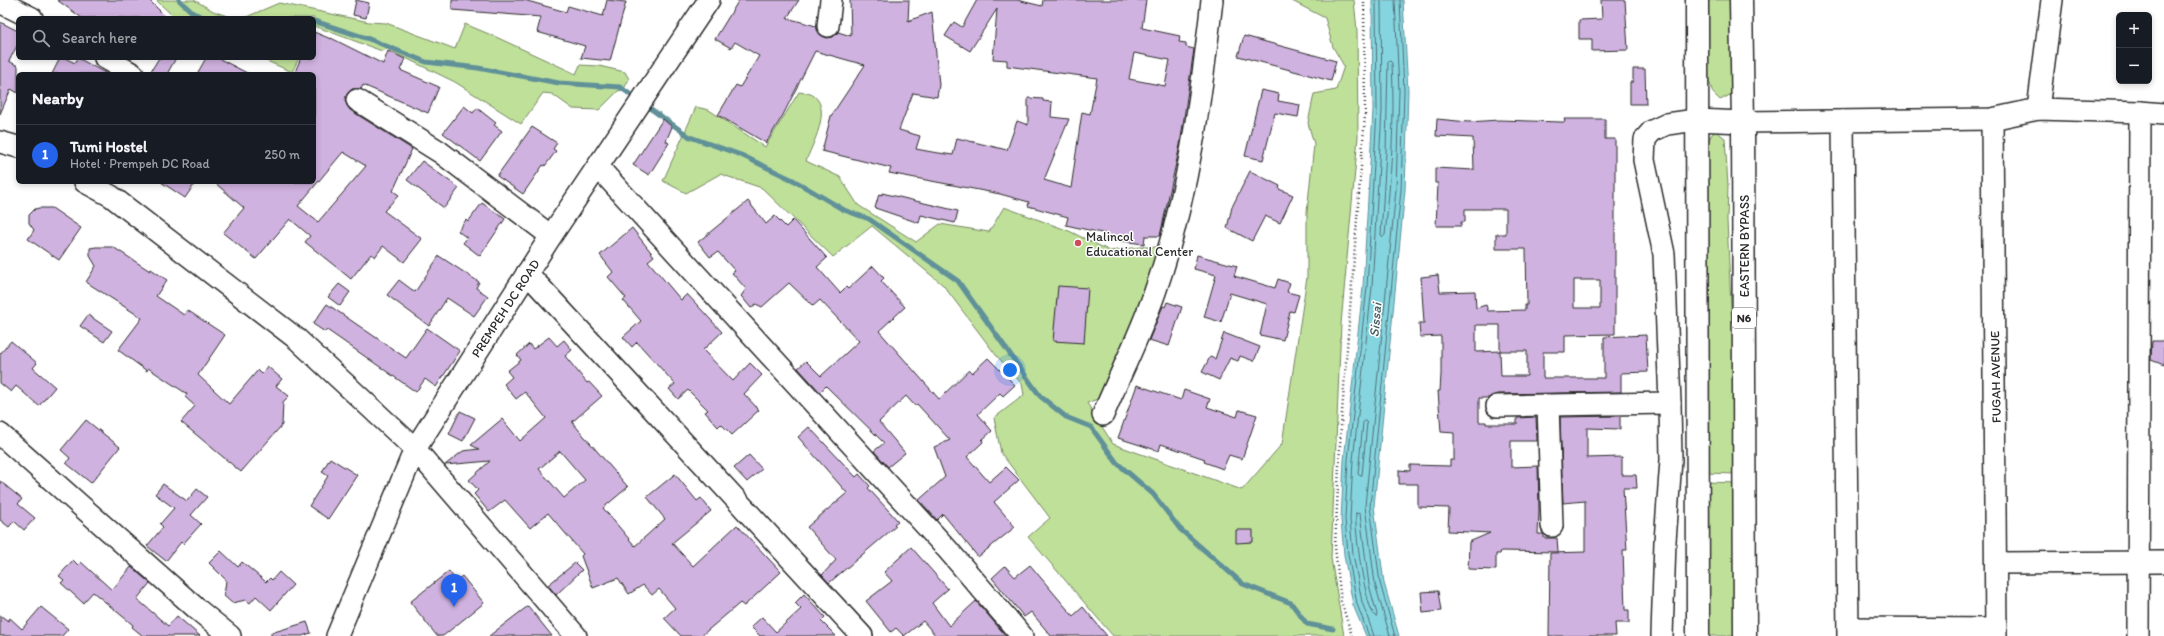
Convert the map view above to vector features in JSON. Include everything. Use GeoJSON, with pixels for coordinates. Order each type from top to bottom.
{"type":"FeatureCollection","features":[{"type":"Feature","properties":{"kind":"highway"},"geometry":{"type":"LineString","coordinates":[[1697,0],[1698,636]]}},
{"type":"Feature","properties":{"kind":"highway","name":"EASTERN BYPASS"},"geometry":{"type":"LineString","coordinates":[[1741,0],[1743,122],[1745,636]]}},
{"type":"Feature","properties":{"kind":"street","name":"PREMPEH DC ROAD"},"geometry":{"type":"LineString","coordinates":[[337,636],[415,449],[551,236],[709,0]]}},
{"type":"Feature","properties":{"kind":"street"},"geometry":{"type":"LineString","coordinates":[[828,26],[830,0]]}},
{"type":"Feature","properties":{"kind":"street"},"geometry":{"type":"LineString","coordinates":[[1103,415],[1155,292],[1177,215],[1194,142],[1212,0]]}},
{"type":"Feature","properties":{"kind":"street"},"geometry":{"type":"LineString","coordinates":[[2038,109],[2052,0]]}},
{"type":"Feature","properties":{"kind":"street"},"geometry":{"type":"LineString","coordinates":[[0,2],[28,16]]}},
{"type":"Feature","properties":{"kind":"street"},"geometry":{"type":"LineString","coordinates":[[108,60],[130,72]]}},
{"type":"Feature","properties":{"kind":"street"},"geometry":{"type":"LineString","coordinates":[[357,100],[440,152],[551,236]]}},
{"type":"Feature","properties":{"kind":"street"},"geometry":{"type":"LineString","coordinates":[[1662,636],[1665,541],[1671,460],[1670,403],[1664,254],[1644,160],[1645,140],[1652,131],[1667,124],[1696,120],[1743,122],[1992,119],[2038,109],[2164,114]]}},
{"type":"Feature","properties":{"kind":"street"},"geometry":{"type":"LineString","coordinates":[[2138,636],[2140,112]]}},
{"type":"Feature","properties":{"kind":"street","name":"FUGAH AVENUE"},"geometry":{"type":"LineString","coordinates":[[1992,119],[1997,563],[1996,632]]}},
{"type":"Feature","properties":{"kind":"street"},"geometry":{"type":"LineString","coordinates":[[1843,121],[1848,632],[1996,632]]}},
{"type":"Feature","properties":{"kind":"street"},"geometry":{"type":"LineString","coordinates":[[0,142],[16,146]]}},
{"type":"Feature","properties":{"kind":"street"},"geometry":{"type":"LineString","coordinates":[[598,167],[938,538],[1022,636]]}},
{"type":"Feature","properties":{"kind":"street"},"geometry":{"type":"LineString","coordinates":[[94,184],[115,189],[297,339],[415,449],[576,636]]}},
{"type":"Feature","properties":{"kind":"street"},"geometry":{"type":"LineString","coordinates":[[527,273],[862,636]]}},
{"type":"Feature","properties":{"kind":"street"},"geometry":{"type":"LineString","coordinates":[[1497,406],[1670,403]]}},
{"type":"Feature","properties":{"kind":"street"},"geometry":{"type":"LineString","coordinates":[[1548,405],[1552,526]]}},
{"type":"Feature","properties":{"kind":"street"},"geometry":{"type":"LineString","coordinates":[[0,434],[197,609],[230,636]]}},
{"type":"Feature","properties":{"kind":"street"},"geometry":{"type":"LineString","coordinates":[[1997,563],[2164,562]]}},
{"type":"Feature","properties":{"kind":"path"},"geometry":{"type":"LineString","coordinates":[[1352,636],[1341,601],[1335,547],[1341,426],[1365,115],[1364,0]]}},
{"type":"Feature","properties":{"kind":"green space"},"geometry":{"type":"Polygon","coordinates":[[[156,0],[194,0],[215,12],[228,16],[173,16],[156,0]]]}},
{"type":"Feature","properties":{"kind":"green space"},"geometry":{"type":"Polygon","coordinates":[[[1290,0],[1354,0],[1357,31],[1358,137],[1341,324],[1331,558],[1344,636],[1113,636],[1028,537],[1050,518],[1001,453],[994,418],[1024,395],[1022,384],[996,355],[943,285],[872,226],[833,257],[762,188],[720,174],[686,193],[663,181],[696,107],[709,110],[765,147],[799,92],[813,95],[819,102],[821,110],[819,128],[806,161],[840,177],[858,205],[916,242],[940,224],[989,232],[1004,207],[1069,231],[1110,251],[1140,247],[1162,247],[1152,285],[1100,398],[1087,403],[1113,444],[1242,490],[1282,444],[1307,277],[1307,212],[1314,144],[1308,123],[1314,94],[1336,90],[1344,66],[1333,47],[1325,18],[1290,0]]]}},
{"type":"Feature","properties":{"kind":"green space"},"geometry":{"type":"Polygon","coordinates":[[[1706,0],[1731,0],[1733,87],[1730,95],[1720,100],[1713,93],[1708,78],[1706,0]]]}},
{"type":"Feature","properties":{"kind":"green space"},"geometry":{"type":"Polygon","coordinates":[[[279,3],[369,22],[386,23],[455,49],[465,24],[576,74],[580,65],[599,66],[625,72],[629,79],[624,89],[618,91],[599,110],[573,109],[552,94],[543,93],[521,124],[455,82],[387,49],[382,51],[316,27],[316,16],[249,16],[279,3]]]}},
{"type":"Feature","properties":{"kind":"green space"},"geometry":{"type":"Polygon","coordinates":[[[265,60],[298,60],[292,72],[265,60]]]}},
{"type":"Feature","properties":{"kind":"green space"},"geometry":{"type":"Polygon","coordinates":[[[1716,131],[1725,138],[1728,186],[1727,220],[1737,438],[1737,474],[1706,473],[1704,156],[1711,135],[1716,131]]]}},
{"type":"Feature","properties":{"kind":"green space"},"geometry":{"type":"Polygon","coordinates":[[[1706,482],[1737,483],[1735,636],[1706,636],[1706,482]]]}},
{"type":"Feature","properties":{"kind":"water","name":"Sissai"},"geometry":{"type":"Polygon","coordinates":[[[1372,0],[1403,0],[1408,91],[1405,190],[1374,506],[1384,583],[1399,636],[1366,636],[1353,605],[1344,555],[1341,520],[1344,460],[1363,287],[1373,110],[1372,0]]]}},
{"type":"Feature","properties":{"kind":"building"},"geometry":{"type":"Polygon","coordinates":[[[57,0],[149,0],[165,16],[79,16],[57,0]]]}},
{"type":"Feature","properties":{"kind":"building"},"geometry":{"type":"Polygon","coordinates":[[[356,0],[369,3],[366,18],[353,15],[356,0]]]}},
{"type":"Feature","properties":{"kind":"building"},"geometry":{"type":"Polygon","coordinates":[[[452,0],[524,0],[566,12],[568,6],[603,16],[607,0],[626,2],[610,61],[581,58],[585,46],[537,32],[541,17],[452,10],[452,0]]]}},
{"type":"Feature","properties":{"kind":"building"},"geometry":{"type":"Polygon","coordinates":[[[739,0],[799,0],[787,18],[816,26],[821,35],[827,38],[833,37],[838,32],[851,36],[850,0],[909,0],[908,21],[932,12],[939,85],[937,97],[913,93],[899,130],[920,136],[916,149],[932,152],[953,155],[957,138],[1007,150],[1017,121],[1028,125],[1028,98],[1043,99],[1043,101],[1052,102],[1051,117],[1069,119],[1044,180],[1071,188],[1082,112],[1090,114],[1097,78],[1007,66],[1007,60],[993,59],[997,9],[970,51],[945,36],[954,22],[962,27],[977,0],[1017,0],[1042,6],[1043,0],[1146,0],[1142,28],[1180,36],[1179,42],[1186,43],[1186,47],[1194,49],[1180,145],[1160,236],[1145,236],[1144,244],[1105,239],[1106,234],[1066,225],[1068,217],[1028,206],[1029,202],[1000,194],[889,173],[891,168],[822,151],[831,116],[865,65],[815,51],[783,115],[766,143],[718,115],[736,85],[740,87],[759,56],[735,42],[731,48],[715,39],[739,0]],[[1134,53],[1129,79],[1165,86],[1170,60],[1134,53]]]}},
{"type":"Feature","properties":{"kind":"building"},"geometry":{"type":"Polygon","coordinates":[[[1601,0],[1625,0],[1628,50],[1592,51],[1592,39],[1579,39],[1579,20],[1602,19],[1601,0]]]}},
{"type":"Feature","properties":{"kind":"building"},"geometry":{"type":"Polygon","coordinates":[[[0,22],[16,30],[16,48],[9,61],[18,66],[18,72],[16,72],[16,92],[11,89],[0,114],[0,22]]]}},
{"type":"Feature","properties":{"kind":"building"},"geometry":{"type":"Polygon","coordinates":[[[316,33],[331,38],[383,64],[388,51],[405,59],[400,70],[439,87],[428,113],[363,85],[361,89],[352,89],[347,94],[345,100],[350,110],[412,149],[393,191],[399,195],[384,211],[422,239],[404,262],[383,246],[375,257],[371,254],[351,279],[305,242],[310,236],[290,219],[256,259],[223,233],[244,208],[216,184],[316,184],[316,72],[295,72],[300,60],[316,60],[316,33]],[[343,152],[298,206],[318,222],[366,166],[343,152]]]}},
{"type":"Feature","properties":{"kind":"building"},"geometry":{"type":"Polygon","coordinates":[[[1244,36],[1336,61],[1331,81],[1238,56],[1244,36]]]}},
{"type":"Feature","properties":{"kind":"building"},"geometry":{"type":"Polygon","coordinates":[[[59,60],[69,60],[75,63],[77,60],[82,60],[103,72],[53,72],[59,60]]]}},
{"type":"Feature","properties":{"kind":"building"},"geometry":{"type":"Polygon","coordinates":[[[158,60],[175,60],[168,72],[150,72],[158,60]]]}},
{"type":"Feature","properties":{"kind":"building"},"geometry":{"type":"Polygon","coordinates":[[[205,60],[222,60],[245,72],[198,72],[205,60]]]}},
{"type":"Feature","properties":{"kind":"building"},"geometry":{"type":"Polygon","coordinates":[[[1633,69],[1645,69],[1646,104],[1630,104],[1630,82],[1633,82],[1633,69]]]}},
{"type":"Feature","properties":{"kind":"building"},"geometry":{"type":"Polygon","coordinates":[[[1261,90],[1279,94],[1278,101],[1300,105],[1298,117],[1275,113],[1263,160],[1245,156],[1261,90]]]}},
{"type":"Feature","properties":{"kind":"building"},"geometry":{"type":"Polygon","coordinates":[[[464,106],[473,113],[477,108],[496,123],[494,125],[502,131],[480,161],[443,133],[464,106]]]}},
{"type":"Feature","properties":{"kind":"building"},"geometry":{"type":"Polygon","coordinates":[[[663,119],[672,127],[666,141],[669,143],[649,175],[633,165],[663,119]]]}},
{"type":"Feature","properties":{"kind":"building"},"geometry":{"type":"Polygon","coordinates":[[[1437,119],[1468,122],[1499,120],[1565,122],[1564,119],[1605,119],[1605,139],[1615,139],[1615,334],[1565,335],[1565,352],[1543,352],[1543,378],[1604,378],[1604,337],[1646,335],[1648,372],[1621,373],[1621,392],[1497,394],[1489,398],[1479,398],[1479,422],[1486,422],[1486,424],[1517,424],[1517,418],[1536,417],[1537,441],[1511,441],[1511,467],[1538,466],[1538,534],[1544,534],[1544,538],[1557,538],[1558,552],[1501,551],[1500,554],[1496,554],[1496,570],[1468,569],[1469,542],[1490,533],[1448,531],[1449,508],[1418,507],[1418,484],[1399,484],[1399,470],[1410,471],[1410,465],[1450,466],[1450,460],[1454,460],[1454,433],[1441,432],[1438,391],[1440,391],[1441,374],[1441,336],[1420,337],[1419,323],[1424,323],[1421,277],[1438,275],[1440,292],[1475,291],[1476,308],[1486,305],[1488,311],[1525,310],[1525,305],[1527,305],[1526,249],[1496,249],[1496,234],[1506,234],[1506,209],[1465,209],[1465,222],[1461,222],[1461,226],[1436,226],[1438,183],[1435,183],[1435,168],[1474,170],[1473,138],[1436,136],[1437,119]],[[1574,280],[1574,308],[1600,308],[1600,280],[1574,280]],[[1476,325],[1476,352],[1500,351],[1500,325],[1476,325]],[[1500,351],[1501,376],[1527,376],[1527,351],[1500,351]]]}},
{"type":"Feature","properties":{"kind":"building"},"geometry":{"type":"Polygon","coordinates":[[[532,127],[557,143],[553,149],[556,151],[545,166],[543,165],[523,194],[497,176],[532,127]]]}},
{"type":"Feature","properties":{"kind":"building"},"geometry":{"type":"Polygon","coordinates":[[[422,161],[459,188],[444,208],[407,180],[422,161]]]}},
{"type":"Feature","properties":{"kind":"building"},"geometry":{"type":"Polygon","coordinates":[[[1250,171],[1280,186],[1279,189],[1293,195],[1280,223],[1265,216],[1252,241],[1227,228],[1232,207],[1250,171]]]}},
{"type":"Feature","properties":{"kind":"building"},"geometry":{"type":"Polygon","coordinates":[[[164,184],[195,184],[185,198],[164,184]]]}},
{"type":"Feature","properties":{"kind":"building"},"geometry":{"type":"Polygon","coordinates":[[[882,193],[958,211],[955,223],[921,215],[919,223],[875,208],[879,194],[882,195],[882,193]]]}},
{"type":"Feature","properties":{"kind":"building"},"geometry":{"type":"Polygon","coordinates":[[[748,201],[766,224],[775,216],[786,227],[793,220],[827,258],[817,267],[840,293],[846,287],[848,289],[873,266],[884,278],[881,281],[905,307],[879,331],[939,399],[969,370],[972,373],[988,358],[1015,385],[1003,396],[1000,393],[978,414],[992,431],[967,457],[989,482],[1006,467],[1019,480],[994,502],[1015,527],[978,557],[943,514],[937,520],[919,500],[945,477],[934,447],[950,440],[917,404],[915,406],[906,396],[879,422],[905,453],[888,467],[874,451],[884,443],[826,386],[820,392],[798,368],[806,361],[821,376],[859,341],[820,300],[813,306],[789,283],[762,307],[756,304],[751,308],[741,296],[746,289],[732,273],[735,271],[718,252],[710,257],[698,242],[748,201]]]}},
{"type":"Feature","properties":{"kind":"building"},"geometry":{"type":"Polygon","coordinates":[[[482,203],[505,219],[480,256],[463,243],[467,238],[458,231],[466,220],[468,222],[482,203]]]}},
{"type":"Feature","properties":{"kind":"building"},"geometry":{"type":"Polygon","coordinates":[[[52,208],[81,228],[59,260],[28,239],[34,230],[29,223],[29,215],[35,209],[52,208]]]}},
{"type":"Feature","properties":{"kind":"building"},"geometry":{"type":"Polygon","coordinates":[[[632,228],[654,256],[648,261],[681,300],[687,294],[722,332],[703,350],[733,381],[750,363],[762,375],[744,394],[759,410],[732,435],[721,424],[718,427],[705,412],[708,410],[688,390],[678,399],[669,389],[675,384],[637,342],[632,347],[623,337],[641,321],[623,300],[626,298],[608,277],[613,272],[600,255],[632,228]]]}},
{"type":"Feature","properties":{"kind":"building"},"geometry":{"type":"Polygon","coordinates":[[[113,247],[150,271],[151,269],[167,280],[156,296],[184,315],[187,310],[225,335],[198,375],[229,404],[258,370],[262,374],[267,366],[282,379],[276,386],[289,396],[283,402],[282,425],[241,472],[181,422],[195,406],[185,397],[187,394],[148,368],[147,371],[118,350],[142,318],[86,282],[96,266],[90,256],[90,248],[113,247]]]}},
{"type":"Feature","properties":{"kind":"building"},"geometry":{"type":"Polygon","coordinates":[[[1197,255],[1237,266],[1234,276],[1275,288],[1278,279],[1290,283],[1287,292],[1299,295],[1294,312],[1290,311],[1283,340],[1260,335],[1267,304],[1230,293],[1221,322],[1204,317],[1216,275],[1194,269],[1197,255]]]}},
{"type":"Feature","properties":{"kind":"building"},"geometry":{"type":"Polygon","coordinates":[[[439,256],[479,282],[476,288],[488,296],[474,316],[447,298],[429,326],[387,295],[399,280],[415,292],[439,256]]]}},
{"type":"Feature","properties":{"kind":"building"},"geometry":{"type":"Polygon","coordinates":[[[339,284],[350,292],[340,306],[328,297],[339,284]]]}},
{"type":"Feature","properties":{"kind":"building"},"geometry":{"type":"Polygon","coordinates":[[[1058,286],[1088,288],[1084,343],[1053,341],[1058,286]]]}},
{"type":"Feature","properties":{"kind":"building"},"geometry":{"type":"Polygon","coordinates":[[[1167,302],[1182,307],[1169,346],[1149,340],[1163,306],[1165,307],[1167,302]]]}},
{"type":"Feature","properties":{"kind":"building"},"geometry":{"type":"Polygon","coordinates":[[[327,304],[406,358],[427,328],[460,351],[436,387],[425,379],[416,392],[327,330],[325,332],[313,324],[327,304]]]}},
{"type":"Feature","properties":{"kind":"building"},"geometry":{"type":"Polygon","coordinates":[[[88,315],[112,331],[104,342],[80,326],[88,315]]]}},
{"type":"Feature","properties":{"kind":"building"},"geometry":{"type":"Polygon","coordinates":[[[1224,333],[1260,347],[1254,361],[1240,356],[1238,361],[1230,358],[1219,380],[1202,372],[1210,357],[1215,359],[1224,333]]]}},
{"type":"Feature","properties":{"kind":"building"},"geometry":{"type":"Polygon","coordinates":[[[549,337],[557,346],[564,340],[572,350],[565,356],[587,383],[589,382],[602,396],[572,422],[628,487],[603,508],[635,546],[665,519],[647,497],[675,474],[697,501],[701,498],[711,511],[672,543],[693,566],[737,525],[781,572],[744,606],[740,603],[701,636],[681,636],[664,618],[675,608],[659,589],[652,595],[643,585],[629,594],[618,578],[593,588],[581,556],[583,554],[548,513],[530,528],[505,500],[489,512],[474,494],[478,490],[469,480],[490,461],[445,465],[463,451],[479,449],[471,445],[502,419],[520,441],[546,418],[525,392],[516,399],[504,384],[512,377],[507,371],[521,360],[517,355],[529,344],[533,349],[549,337]],[[560,451],[539,469],[564,498],[585,480],[560,451]]]}},
{"type":"Feature","properties":{"kind":"building"},"geometry":{"type":"Polygon","coordinates":[[[11,341],[37,363],[33,368],[55,387],[39,406],[16,386],[11,392],[0,383],[0,354],[11,341]]]}},
{"type":"Feature","properties":{"kind":"building"},"geometry":{"type":"Polygon","coordinates":[[[2152,341],[2164,341],[2164,365],[2151,360],[2152,341]]]}},
{"type":"Feature","properties":{"kind":"building"},"geometry":{"type":"Polygon","coordinates":[[[1137,385],[1181,400],[1184,390],[1210,399],[1207,407],[1237,417],[1239,410],[1257,415],[1242,459],[1229,455],[1223,469],[1204,462],[1205,459],[1161,444],[1159,451],[1118,438],[1137,385]]]}},
{"type":"Feature","properties":{"kind":"building"},"geometry":{"type":"Polygon","coordinates":[[[460,411],[475,418],[463,441],[449,434],[460,411]]]}},
{"type":"Feature","properties":{"kind":"building"},"geometry":{"type":"Polygon","coordinates":[[[1620,416],[1620,429],[1587,428],[1587,458],[1622,457],[1622,475],[1636,475],[1637,488],[1623,488],[1627,550],[1623,550],[1625,610],[1629,610],[1629,623],[1615,623],[1616,636],[1549,636],[1550,553],[1585,552],[1585,501],[1563,503],[1560,417],[1620,416]]]}},
{"type":"Feature","properties":{"kind":"building"},"geometry":{"type":"Polygon","coordinates":[[[86,420],[120,447],[91,483],[66,463],[70,458],[61,450],[86,420]]]}},
{"type":"Feature","properties":{"kind":"building"},"geometry":{"type":"Polygon","coordinates":[[[809,427],[856,477],[859,474],[870,486],[868,488],[898,521],[894,524],[896,526],[829,583],[822,575],[836,560],[807,527],[847,493],[798,437],[809,427]]]}},
{"type":"Feature","properties":{"kind":"building"},"geometry":{"type":"Polygon","coordinates":[[[749,455],[762,469],[747,482],[734,468],[749,455]]]}},
{"type":"Feature","properties":{"kind":"building"},"geometry":{"type":"Polygon","coordinates":[[[330,458],[357,475],[328,519],[309,506],[328,476],[322,472],[330,458]]]}},
{"type":"Feature","properties":{"kind":"building"},"geometry":{"type":"Polygon","coordinates":[[[0,481],[22,499],[18,504],[35,518],[24,530],[14,521],[9,527],[0,520],[0,481]]]}},
{"type":"Feature","properties":{"kind":"building"},"geometry":{"type":"Polygon","coordinates":[[[163,484],[187,501],[197,489],[207,497],[191,515],[201,524],[183,544],[181,542],[166,561],[147,546],[163,527],[160,524],[174,508],[155,494],[163,484]]]}},
{"type":"Feature","properties":{"kind":"building"},"geometry":{"type":"Polygon","coordinates":[[[1236,530],[1253,530],[1253,542],[1236,543],[1236,530]]]}},
{"type":"Feature","properties":{"kind":"building"},"geometry":{"type":"Polygon","coordinates":[[[911,547],[948,589],[932,603],[949,626],[976,601],[1006,636],[936,636],[923,621],[904,636],[896,628],[891,632],[866,601],[892,581],[884,572],[911,547]]]}},
{"type":"Feature","properties":{"kind":"building"},"geometry":{"type":"Polygon","coordinates":[[[221,551],[238,567],[242,562],[266,582],[270,578],[272,580],[279,572],[293,585],[271,610],[256,596],[250,603],[246,600],[232,603],[224,596],[226,580],[209,563],[221,551]]]}},
{"type":"Feature","properties":{"kind":"building"},"geometry":{"type":"Polygon","coordinates":[[[73,560],[78,565],[81,562],[112,590],[131,567],[150,583],[137,599],[168,626],[177,616],[200,636],[143,636],[132,627],[133,625],[93,592],[83,603],[61,583],[64,580],[59,576],[73,560]]]}},
{"type":"Feature","properties":{"kind":"building"},"geometry":{"type":"Polygon","coordinates":[[[575,563],[582,570],[556,595],[548,585],[575,563]]]}},
{"type":"Feature","properties":{"kind":"building"},"geometry":{"type":"Polygon","coordinates":[[[1030,565],[1073,616],[1083,607],[1107,636],[1051,636],[1031,612],[1024,617],[992,578],[1005,566],[1015,577],[1030,565]]]}},
{"type":"Feature","properties":{"kind":"building"},"geometry":{"type":"Polygon","coordinates":[[[449,571],[456,581],[462,576],[484,603],[443,636],[437,636],[410,602],[449,571]]]}},
{"type":"Feature","properties":{"kind":"building"},"geometry":{"type":"Polygon","coordinates":[[[1438,591],[1441,611],[1423,613],[1421,592],[1438,591]]]}},
{"type":"Feature","properties":{"kind":"building"},"geometry":{"type":"Polygon","coordinates":[[[804,594],[825,617],[821,621],[836,636],[760,636],[751,627],[762,617],[776,632],[801,609],[795,603],[804,594]]]}},
{"type":"Feature","properties":{"kind":"building"},"geometry":{"type":"Polygon","coordinates":[[[528,606],[552,636],[489,636],[528,606]]]}},
{"type":"Feature","properties":{"kind":"building"},"geometry":{"type":"Polygon","coordinates":[[[41,607],[68,629],[62,636],[0,636],[0,615],[8,621],[10,618],[22,629],[41,607]]]}},
{"type":"Feature","properties":{"kind":"building"},"geometry":{"type":"Polygon","coordinates":[[[307,622],[311,633],[302,636],[271,636],[271,633],[307,622]]]}},
{"type":"Feature","properties":{"kind":"waterway"},"geometry":{"type":"LineString","coordinates":[[179,0],[193,13],[201,16]]}},
{"type":"Feature","properties":{"kind":"waterway"},"geometry":{"type":"LineString","coordinates":[[316,22],[369,39],[426,62],[478,68],[559,83],[620,87],[638,100]]}},
{"type":"Feature","properties":{"kind":"waterway"},"geometry":{"type":"LineString","coordinates":[[644,104],[690,137],[741,155],[793,180],[844,210],[869,219],[958,281],[1040,396],[1066,417],[1091,427],[1117,463],[1153,494],[1180,529],[1243,584],[1291,603],[1307,624],[1333,629]]}},
{"type":"Feature","properties":{"kind":"place","name":"Malincol Educational Center"},"geometry":{"type":"Point","coordinates":[1078,243]}},
{"type":"Feature","properties":{"kind":"place","name":"Tumi Hostel"},"geometry":{"type":"Point","coordinates":[454,607]}}]}
